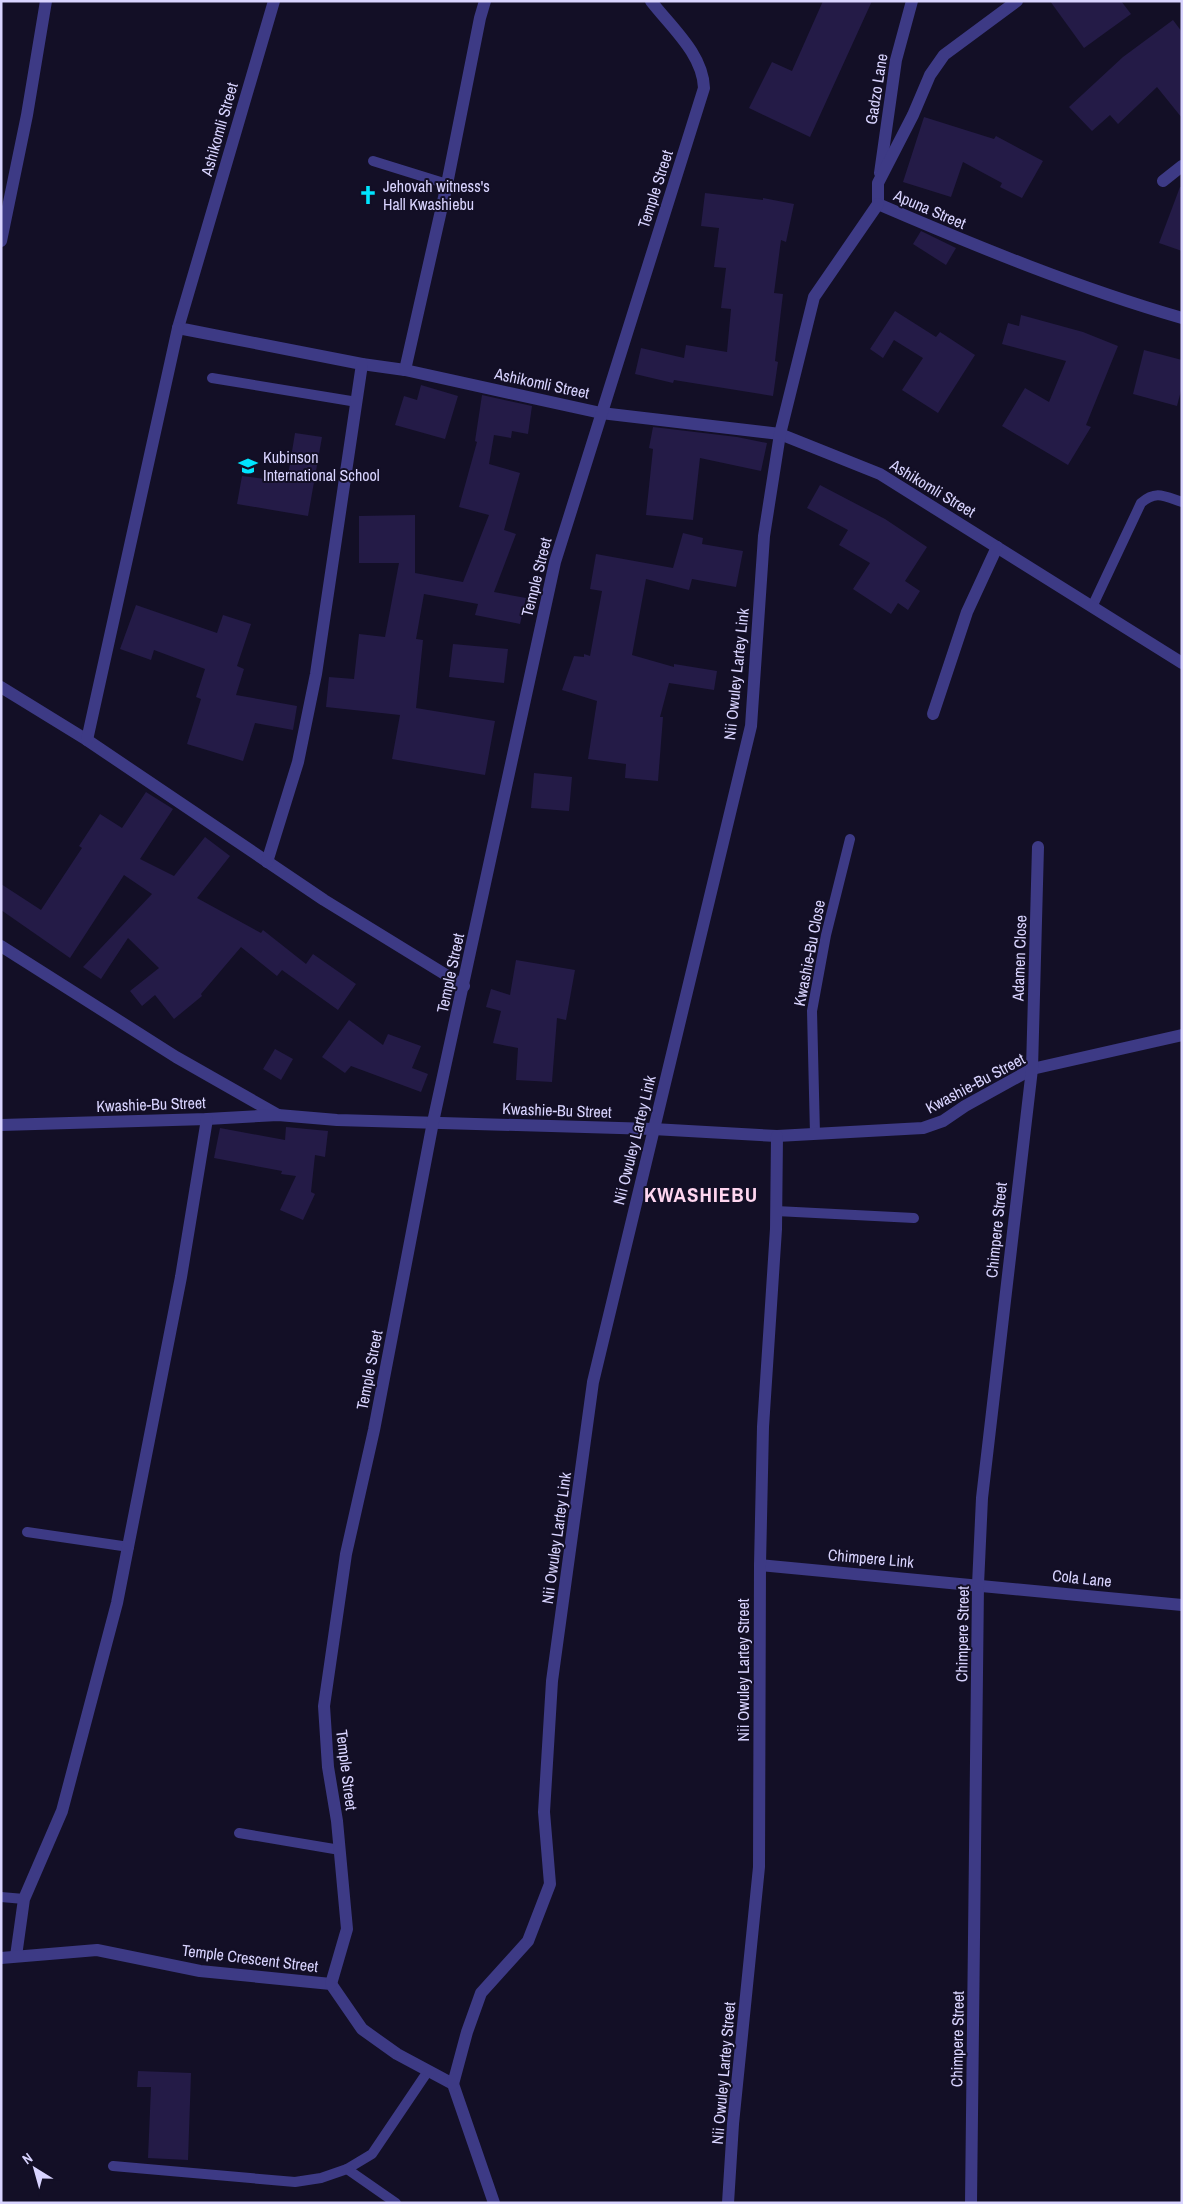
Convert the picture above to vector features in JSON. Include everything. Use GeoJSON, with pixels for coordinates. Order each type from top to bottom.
{"type":"FeatureCollection","features":[{"type":"Feature","properties":{"kind":"street"},"geometry":{"type":"LineString","coordinates":[[1,241],[28,115],[46,1]]}},
{"type":"Feature","properties":{"kind":"street","name":"Ashikomli Street"},"geometry":{"type":"LineString","coordinates":[[274,1],[178,328],[362,364],[405,370],[601,413],[780,434],[880,474],[1182,663]]}},
{"type":"Feature","properties":{"kind":"street"},"geometry":{"type":"LineString","coordinates":[[405,370],[447,184],[485,1]]}},
{"type":"Feature","properties":{"kind":"street","name":"Temple Street"},"geometry":{"type":"LineString","coordinates":[[331,1984],[347,1929],[338,1821],[328,1767],[324,1706],[346,1554],[374,1430],[433,1122],[555,562],[704,88],[704,76],[699,61],[651,1]]}},
{"type":"Feature","properties":{"kind":"street","name":"Gadzo Lane"},"geometry":{"type":"LineString","coordinates":[[878,183],[896,60],[912,1]]}},
{"type":"Feature","properties":{"kind":"street","name":"Apuna Street"},"geometry":{"type":"LineString","coordinates":[[1017,1],[944,55],[930,76],[913,115],[878,183],[878,204],[962,240],[1108,296],[1182,318]]}},
{"type":"Feature","properties":{"kind":"street"},"geometry":{"type":"LineString","coordinates":[[1163,180],[1182,166]]}},
{"type":"Feature","properties":{"kind":"street","name":"Nii Owuley Lartey Link"},"geometry":{"type":"LineString","coordinates":[[453,2084],[466,2032],[481,1993],[528,1941],[550,1884],[544,1812],[552,1681],[593,1382],[751,726],[764,536],[780,434],[814,297],[878,204]]}},
{"type":"Feature","properties":{"kind":"street"},"geometry":{"type":"LineString","coordinates":[[87,740],[178,328]]}},
{"type":"Feature","properties":{"kind":"street"},"geometry":{"type":"LineString","coordinates":[[268,862],[298,762],[316,674],[362,364]]}},
{"type":"Feature","properties":{"kind":"street"},"geometry":{"type":"LineString","coordinates":[[933,714],[967,612],[997,547]]}},
{"type":"Feature","properties":{"kind":"street"},"geometry":{"type":"LineString","coordinates":[[1,686],[87,740],[268,862],[464,986]]}},
{"type":"Feature","properties":{"kind":"street","name":"Adamen Close"},"geometry":{"type":"LineString","coordinates":[[1032,1069],[1038,848]]}},
{"type":"Feature","properties":{"kind":"street"},"geometry":{"type":"LineString","coordinates":[[1,946],[176,1057],[278,1115]]}},
{"type":"Feature","properties":{"kind":"street","name":"Kwashie-Bu Street"},"geometry":{"type":"LineString","coordinates":[[1,1125],[278,1115],[337,1120],[653,1129],[777,1136],[923,1128],[943,1121],[965,1106],[1032,1069],[1182,1036]]}},
{"type":"Feature","properties":{"kind":"street","name":"Chimpere Street"},"geometry":{"type":"LineString","coordinates":[[971,2203],[978,1585],[982,1498],[1032,1069]]}},
{"type":"Feature","properties":{"kind":"street"},"geometry":{"type":"LineString","coordinates":[[16,1956],[24,1899],[62,1811],[117,1603],[182,1277],[207,1119]]}},
{"type":"Feature","properties":{"kind":"street","name":"Nii Owuley Lartey Street"},"geometry":{"type":"LineString","coordinates":[[728,2203],[733,2124],[759,1867],[760,1564],[763,1427],[776,1211],[777,1136]]}},
{"type":"Feature","properties":{"kind":"street","name":"Chimpere Link"},"geometry":{"type":"LineString","coordinates":[[760,1564],[978,1585]]}},
{"type":"Feature","properties":{"kind":"street","name":"Cola Lane"},"geometry":{"type":"LineString","coordinates":[[978,1585],[1182,1604]]}},
{"type":"Feature","properties":{"kind":"street","name":"Temple Crescent Street"},"geometry":{"type":"LineString","coordinates":[[1,1958],[97,1950],[200,1971],[331,1984],[362,2029],[397,2054],[453,2084]]}},
{"type":"Feature","properties":{"kind":"street"},"geometry":{"type":"LineString","coordinates":[[453,2084],[494,2203]]}},
{"type":"Feature","properties":{"kind":"lane"},"geometry":{"type":"LineString","coordinates":[[373,161],[447,184]]}},
{"type":"Feature","properties":{"kind":"lane"},"geometry":{"type":"LineString","coordinates":[[212,378],[356,402]]}},
{"type":"Feature","properties":{"kind":"lane"},"geometry":{"type":"LineString","coordinates":[[1092,607],[1140,503],[1149,496],[1158,494],[1182,502]]}},
{"type":"Feature","properties":{"kind":"lane","name":"Kwashie-Bu Close"},"geometry":{"type":"LineString","coordinates":[[815,1134],[812,1011],[826,935],[850,839]]}},
{"type":"Feature","properties":{"kind":"lane"},"geometry":{"type":"LineString","coordinates":[[776,1211],[914,1218]]}},
{"type":"Feature","properties":{"kind":"lane"},"geometry":{"type":"LineString","coordinates":[[27,1532],[128,1547]]}},
{"type":"Feature","properties":{"kind":"lane"},"geometry":{"type":"LineString","coordinates":[[239,1833],[340,1850]]}},
{"type":"Feature","properties":{"kind":"lane"},"geometry":{"type":"LineString","coordinates":[[1,1897],[24,1899]]}},
{"type":"Feature","properties":{"kind":"lane"},"geometry":{"type":"LineString","coordinates":[[113,2166],[295,2182],[321,2178],[348,2169],[372,2154],[428,2071]]}},
{"type":"Feature","properties":{"kind":"lane"},"geometry":{"type":"LineString","coordinates":[[348,2169],[396,2203]]}},
{"type":"Feature","properties":{"kind":"building"},"geometry":{"type":"Polygon","coordinates":[[[823,1],[872,1],[810,137],[749,108],[772,62],[792,71],[823,1]]]}},
{"type":"Feature","properties":{"kind":"building"},"geometry":{"type":"Polygon","coordinates":[[[1050,1],[1121,1],[1131,14],[1084,48],[1050,1]]]}},
{"type":"Feature","properties":{"kind":"building"},"geometry":{"type":"Polygon","coordinates":[[[1173,20],[1182,32],[1182,118],[1157,87],[1118,124],[1110,115],[1092,131],[1069,107],[1123,57],[1173,20]]]}},
{"type":"Feature","properties":{"kind":"building"},"geometry":{"type":"Polygon","coordinates":[[[924,117],[994,139],[996,136],[1043,161],[1022,198],[1000,187],[1002,183],[963,162],[951,197],[903,182],[924,117]]]}},
{"type":"Feature","properties":{"kind":"building"},"geometry":{"type":"Polygon","coordinates":[[[1180,187],[1182,187],[1182,251],[1159,243],[1180,187]]]}},
{"type":"Feature","properties":{"kind":"building"},"geometry":{"type":"Polygon","coordinates":[[[705,193],[763,200],[763,198],[794,204],[786,242],[781,240],[774,293],[783,294],[775,361],[778,362],[773,396],[674,380],[673,383],[635,374],[641,348],[684,358],[686,345],[727,352],[731,309],[721,308],[726,268],[714,267],[719,228],[701,226],[705,193]]]}},
{"type":"Feature","properties":{"kind":"building"},"geometry":{"type":"Polygon","coordinates":[[[921,231],[956,248],[946,265],[913,244],[921,231]]]}},
{"type":"Feature","properties":{"kind":"building"},"geometry":{"type":"Polygon","coordinates":[[[895,311],[936,337],[940,332],[975,355],[938,413],[902,390],[923,358],[894,340],[883,358],[870,349],[895,311]]]}},
{"type":"Feature","properties":{"kind":"building"},"geometry":{"type":"Polygon","coordinates":[[[1021,315],[1083,332],[1118,346],[1086,425],[1091,427],[1068,465],[1002,426],[1025,388],[1049,402],[1066,361],[1002,344],[1008,323],[1019,326],[1021,315]]]}},
{"type":"Feature","properties":{"kind":"building"},"geometry":{"type":"Polygon","coordinates":[[[1144,350],[1182,360],[1182,387],[1177,406],[1133,394],[1144,350]]]}},
{"type":"Feature","properties":{"kind":"building"},"geometry":{"type":"Polygon","coordinates":[[[421,385],[458,396],[445,439],[395,425],[404,396],[417,400],[421,385]]]}},
{"type":"Feature","properties":{"kind":"building"},"geometry":{"type":"Polygon","coordinates":[[[482,395],[532,406],[528,434],[512,431],[511,438],[494,435],[489,464],[520,473],[504,530],[516,534],[494,592],[526,598],[520,624],[475,615],[478,604],[424,594],[416,639],[423,640],[416,708],[495,721],[485,775],[392,759],[400,715],[326,707],[329,677],[354,679],[359,634],[385,637],[399,563],[359,563],[359,516],[415,515],[415,573],[463,582],[489,515],[459,507],[477,442],[475,441],[482,395]]]}},
{"type":"Feature","properties":{"kind":"building"},"geometry":{"type":"Polygon","coordinates":[[[653,427],[737,437],[767,443],[761,471],[700,458],[693,520],[646,515],[653,449],[649,448],[653,427]]]}},
{"type":"Feature","properties":{"kind":"building"},"geometry":{"type":"Polygon","coordinates":[[[295,433],[322,437],[308,516],[237,504],[242,476],[287,482],[295,433]]]}},
{"type":"Feature","properties":{"kind":"building"},"geometry":{"type":"Polygon","coordinates":[[[820,485],[885,519],[927,547],[905,581],[920,591],[908,610],[898,603],[891,614],[853,589],[870,563],[839,545],[848,530],[807,508],[820,485]]]}},
{"type":"Feature","properties":{"kind":"building"},"geometry":{"type":"Polygon","coordinates":[[[683,533],[703,538],[702,544],[743,551],[736,587],[692,579],[689,590],[646,579],[632,655],[674,667],[674,664],[717,671],[714,690],[669,683],[660,717],[663,717],[658,781],[625,778],[626,764],[588,759],[597,701],[562,690],[574,656],[584,657],[584,654],[590,656],[602,591],[590,589],[596,554],[673,568],[683,533]]]}},
{"type":"Feature","properties":{"kind":"building"},"geometry":{"type":"Polygon","coordinates":[[[136,605],[217,633],[223,615],[251,624],[237,666],[244,669],[236,695],[297,706],[293,730],[255,723],[243,761],[187,744],[201,699],[196,697],[205,669],[154,650],[151,660],[120,649],[136,605]]]}},
{"type":"Feature","properties":{"kind":"building"},"geometry":{"type":"Polygon","coordinates":[[[453,644],[508,649],[504,683],[449,677],[453,644]]]}},
{"type":"Feature","properties":{"kind":"building"},"geometry":{"type":"Polygon","coordinates":[[[534,773],[572,777],[569,811],[531,808],[534,773]]]}},
{"type":"Feature","properties":{"kind":"building"},"geometry":{"type":"Polygon","coordinates":[[[146,792],[173,809],[140,859],[174,876],[205,837],[230,856],[197,898],[261,933],[263,930],[306,964],[313,954],[356,984],[338,1010],[282,970],[277,976],[241,947],[201,994],[202,996],[174,1019],[155,995],[142,1006],[130,991],[159,968],[128,938],[101,979],[83,967],[152,894],[124,875],[70,958],[1,910],[1,884],[41,910],[82,848],[79,846],[100,814],[122,828],[146,792]]]}},
{"type":"Feature","properties":{"kind":"building"},"geometry":{"type":"Polygon","coordinates":[[[516,960],[575,970],[566,1020],[557,1018],[552,1082],[516,1080],[518,1048],[493,1043],[501,1011],[486,1007],[491,989],[510,995],[516,960]]]}},
{"type":"Feature","properties":{"kind":"building"},"geometry":{"type":"Polygon","coordinates":[[[349,1020],[383,1045],[388,1034],[421,1046],[412,1068],[428,1074],[421,1092],[351,1066],[345,1073],[322,1057],[349,1020]]]}},
{"type":"Feature","properties":{"kind":"building"},"geometry":{"type":"Polygon","coordinates":[[[275,1049],[293,1059],[281,1080],[263,1069],[275,1049]]]}},
{"type":"Feature","properties":{"kind":"building"},"geometry":{"type":"Polygon","coordinates":[[[286,1127],[328,1131],[325,1157],[315,1155],[311,1192],[315,1194],[303,1220],[280,1210],[296,1176],[281,1174],[282,1171],[214,1158],[220,1128],[285,1140],[286,1127]]]}},
{"type":"Feature","properties":{"kind":"building"},"geometry":{"type":"Polygon","coordinates":[[[138,2071],[191,2073],[188,2160],[148,2158],[151,2087],[137,2087],[138,2071]]]}},
{"type":"Feature","properties":{"kind":"place","name":"Jehovah witness's Hall Kwashiebu"},"geometry":{"type":"Point","coordinates":[368,195]}},
{"type":"Feature","properties":{"kind":"place","name":"Kubinson International School"},"geometry":{"type":"Point","coordinates":[248,466]}},
{"type":"Feature","properties":{"kind":"district","name":"KWASHIEBU"},"geometry":{"type":"Point","coordinates":[701,1195]}}]}
